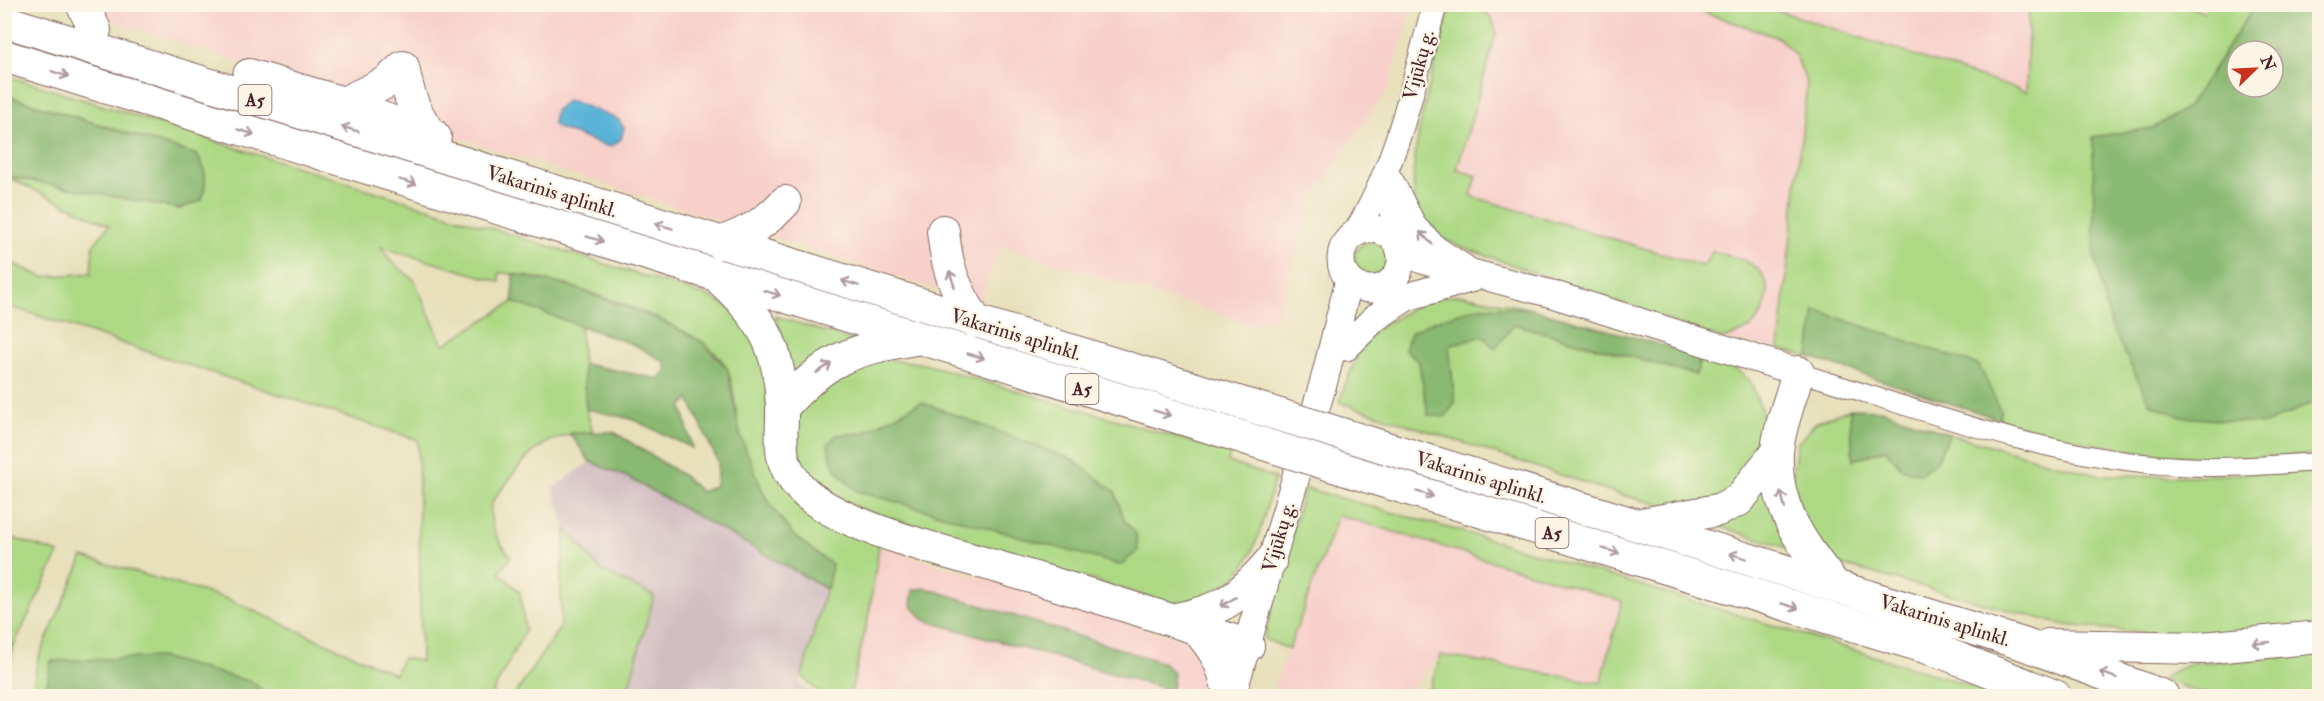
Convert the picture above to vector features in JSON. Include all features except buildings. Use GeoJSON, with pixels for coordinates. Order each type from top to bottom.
{"type":"FeatureCollection","features":[{"type":"Feature","properties":{"kind":"highway"},"geometry":{"type":"LineString","coordinates":[[20,9],[89,17],[344,104],[435,137],[507,177]]}},
{"type":"Feature","properties":{"kind":"highway","name":"Vakarinis aplinkl."},"geometry":{"type":"LineString","coordinates":[[20,9],[507,177],[2023,644],[2163,696]]}},
{"type":"Feature","properties":{"kind":"highway","name":"Vakarinis aplinkl."},"geometry":{"type":"LineString","coordinates":[[4,56],[1941,652],[2055,696]]}},
{"type":"Feature","properties":{"kind":"highway"},"geometry":{"type":"LineString","coordinates":[[344,104],[387,82],[403,67],[407,90],[422,125],[435,137]]}},
{"type":"Feature","properties":{"kind":"highway"},"geometry":{"type":"LineString","coordinates":[[720,243],[769,220],[785,202]]}},
{"type":"Feature","properties":{"kind":"highway"},"geometry":{"type":"LineString","coordinates":[[943,231],[946,258],[955,288],[976,322]]}},
{"type":"Feature","properties":{"kind":"highway"},"geometry":{"type":"LineString","coordinates":[[716,276],[754,313],[764,327],[777,363],[782,408],[779,436],[787,469],[810,498],[831,511],[888,533],[1183,623],[1248,646]]}},
{"type":"Feature","properties":{"kind":"highway"},"geometry":{"type":"LineString","coordinates":[[782,408],[806,381],[835,360],[879,346],[920,339]]}},
{"type":"Feature","properties":{"kind":"highway"},"geometry":{"type":"LineString","coordinates":[[1798,372],[1777,452],[1781,494],[1786,516],[1797,536],[1834,585]]}},
{"type":"Feature","properties":{"kind":"highway"},"geometry":{"type":"LineString","coordinates":[[1638,525],[1718,510],[1739,500],[1756,482],[1777,452]]}},
{"type":"Feature","properties":{"kind":"highway"},"geometry":{"type":"LineString","coordinates":[[1183,623],[1227,603],[1248,587],[1270,562]]}},
{"type":"Feature","properties":{"kind":"highway"},"geometry":{"type":"LineString","coordinates":[[1183,623],[1211,645],[1221,661],[1231,696]]}},
{"type":"Feature","properties":{"kind":"highway"},"geometry":{"type":"LineString","coordinates":[[2023,644],[2202,648],[2319,637]]}},
{"type":"Feature","properties":{"kind":"main road"},"geometry":{"type":"LineString","coordinates":[[1478,276],[1418,278],[1365,289],[1349,280],[1343,271],[1342,250],[1355,233],[1375,229],[1422,260],[1552,294],[1798,372]]}},
{"type":"Feature","properties":{"kind":"main road"},"geometry":{"type":"LineString","coordinates":[[1388,284],[1401,266],[1396,243]]}},
{"type":"Feature","properties":{"kind":"main road"},"geometry":{"type":"LineString","coordinates":[[1346,347],[1375,318],[1407,297],[1478,276]]}},
{"type":"Feature","properties":{"kind":"main road","name":"Vijūkų g."},"geometry":{"type":"LineString","coordinates":[[1231,696],[1248,646],[1270,562],[1325,377],[1349,280]]}},
{"type":"Feature","properties":{"kind":"main road","name":"Vijūkų g."},"geometry":{"type":"LineString","coordinates":[[1325,377],[1346,347],[1363,309],[1388,284]]}},
{"type":"Feature","properties":{"kind":"street","name":"Vijūkų g."},"geometry":{"type":"LineString","coordinates":[[1355,233],[1392,169],[1435,4]]}},
{"type":"Feature","properties":{"kind":"street","name":"Vijūkų g."},"geometry":{"type":"LineString","coordinates":[[1392,169],[1396,243]]}},
{"type":"Feature","properties":{"kind":"street"},"geometry":{"type":"LineString","coordinates":[[1392,169],[1415,228],[1436,248],[1478,276]]}},
{"type":"Feature","properties":{"kind":"street"},"geometry":{"type":"LineString","coordinates":[[1798,372],[1987,430],[2047,446],[2133,462],[2225,467],[2319,462]]}},
{"type":"Feature","properties":{"kind":"shaded area"},"geometry":{"type":"Polygon","coordinates":[[[65,5],[1413,5],[1388,89],[1314,196],[1275,320],[1265,317],[1261,327],[1001,246],[979,303],[452,136],[324,90],[65,5]]]}},
{"type":"Feature","properties":{"kind":"shaded area"},"geometry":{"type":"Polygon","coordinates":[[[1451,5],[2029,5],[2026,92],[1814,23],[1779,349],[1722,339],[1459,246],[1415,197],[1415,150],[1451,5]]]}},
{"type":"Feature","properties":{"kind":"shaded area"},"geometry":{"type":"Polygon","coordinates":[[[590,462],[629,478],[827,589],[799,684],[812,696],[626,696],[654,596],[602,571],[566,529],[553,488],[590,462]]]}},
{"type":"Feature","properties":{"kind":"shaded area"},"geometry":{"type":"Polygon","coordinates":[[[1337,515],[1622,601],[1601,684],[1441,655],[1404,696],[1271,696],[1337,515]]]}},
{"type":"Feature","properties":{"kind":"shaded area"},"geometry":{"type":"Polygon","coordinates":[[[879,546],[1194,643],[1215,686],[1212,696],[850,696],[869,614],[879,546]]]}},
{"type":"Feature","properties":{"kind":"green space"},"geometry":{"type":"Polygon","coordinates":[[[2184,4],[2204,13],[2208,5],[2255,5],[2233,39],[2225,39],[2225,51],[2188,107],[2153,128],[2093,137],[2265,424],[2319,400],[2319,454],[2256,458],[2167,455],[2094,444],[2023,426],[1999,419],[2001,411],[1815,310],[1809,357],[1779,349],[1807,84],[1796,56],[1779,38],[1683,5],[1761,5],[2026,92],[2029,5],[2184,4]]]}},
{"type":"Feature","properties":{"kind":"green space"},"geometry":{"type":"Polygon","coordinates":[[[1474,5],[1489,16],[1496,34],[1457,170],[1477,176],[1471,196],[1703,266],[1713,251],[1745,261],[1763,276],[1767,293],[1763,310],[1752,326],[1722,339],[1459,246],[1438,236],[1424,225],[1415,201],[1414,177],[1422,118],[1449,13],[1459,7],[1474,5]]]}},
{"type":"Feature","properties":{"kind":"green space"},"geometry":{"type":"Polygon","coordinates":[[[2255,5],[2320,5],[2319,400],[2265,424],[2182,417],[2150,404],[2111,326],[2094,254],[2093,137],[2153,128],[2188,107],[2225,51],[2225,99],[2285,99],[2285,39],[2233,39],[2255,5]]]}},
{"type":"Feature","properties":{"kind":"green space"},"geometry":{"type":"Polygon","coordinates":[[[5,32],[353,141],[349,151],[5,42],[5,32]]]}},
{"type":"Feature","properties":{"kind":"green space"},"geometry":{"type":"Polygon","coordinates":[[[5,75],[710,297],[740,313],[768,361],[766,440],[879,546],[869,614],[850,696],[823,696],[802,676],[832,565],[795,537],[769,503],[744,446],[728,371],[715,353],[692,336],[660,320],[588,292],[552,282],[499,273],[500,282],[381,247],[391,261],[414,280],[443,345],[513,302],[580,324],[586,409],[593,432],[565,436],[544,444],[517,469],[491,506],[491,520],[495,533],[511,557],[499,572],[520,592],[525,630],[491,696],[268,696],[252,682],[51,661],[45,696],[31,696],[38,659],[83,557],[228,599],[395,674],[402,658],[421,661],[418,440],[5,305],[5,260],[43,277],[91,273],[93,246],[109,225],[5,176],[180,209],[196,155],[5,95],[5,75]]]}},
{"type":"Feature","properties":{"kind":"green space"},"geometry":{"type":"Polygon","coordinates":[[[4,95],[197,155],[205,176],[202,200],[180,209],[5,176],[4,95]]]}},
{"type":"Feature","properties":{"kind":"green space"},"geometry":{"type":"Polygon","coordinates":[[[1371,242],[1383,247],[1388,259],[1383,271],[1371,276],[1359,271],[1354,259],[1359,247],[1371,242]]]}},
{"type":"Feature","properties":{"kind":"green space"},"geometry":{"type":"Polygon","coordinates":[[[513,274],[567,285],[657,318],[703,342],[728,369],[740,435],[766,499],[794,536],[832,565],[827,589],[629,478],[590,462],[570,433],[614,432],[684,476],[701,492],[716,485],[718,462],[689,399],[682,406],[692,448],[632,419],[586,409],[583,364],[659,379],[667,371],[665,362],[635,345],[513,302],[513,274]]]}},
{"type":"Feature","properties":{"kind":"green space"},"geometry":{"type":"Polygon","coordinates":[[[1462,295],[1528,308],[1479,307],[1419,362],[1428,415],[1455,403],[1449,346],[1514,324],[1696,375],[1701,356],[1737,370],[1750,381],[1761,409],[1766,435],[1759,457],[1723,497],[1678,509],[1622,495],[1339,402],[1356,357],[1374,331],[1429,298],[1462,295]]]}},
{"type":"Feature","properties":{"kind":"green space"},"geometry":{"type":"Polygon","coordinates":[[[1479,307],[1528,308],[1701,356],[1696,375],[1514,324],[1495,349],[1483,336],[1449,346],[1455,403],[1445,417],[1428,415],[1419,362],[1405,349],[1411,332],[1434,321],[1479,307]]]}},
{"type":"Feature","properties":{"kind":"green space"},"geometry":{"type":"Polygon","coordinates":[[[1815,310],[1979,365],[2001,411],[1999,419],[1809,357],[1815,310]]]}},
{"type":"Feature","properties":{"kind":"green space"},"geometry":{"type":"Polygon","coordinates":[[[775,316],[854,341],[791,376],[785,344],[775,316]]]}},
{"type":"Feature","properties":{"kind":"green space"},"geometry":{"type":"Polygon","coordinates":[[[873,358],[925,364],[1230,453],[1228,462],[1275,478],[1255,546],[1235,577],[1219,589],[1198,598],[1170,604],[858,508],[839,498],[810,475],[797,446],[800,410],[808,389],[873,358]],[[921,402],[863,433],[837,435],[1076,551],[1120,565],[1136,534],[1124,520],[1115,492],[921,402]]]}},
{"type":"Feature","properties":{"kind":"green space"},"geometry":{"type":"Polygon","coordinates":[[[921,402],[1073,460],[1115,492],[1124,520],[1136,534],[1138,551],[1120,565],[857,491],[837,470],[831,459],[828,444],[837,435],[863,433],[921,402]]]}},
{"type":"Feature","properties":{"kind":"green space"},"geometry":{"type":"Polygon","coordinates":[[[1850,409],[1853,460],[1886,449],[1901,468],[1937,461],[1949,434],[2096,475],[2183,476],[2319,471],[2319,626],[2204,638],[2064,625],[1828,561],[1810,537],[1792,480],[1797,444],[1815,423],[1850,409]]]}},
{"type":"Feature","properties":{"kind":"green space"},"geometry":{"type":"Polygon","coordinates":[[[1850,409],[1881,410],[1949,434],[1937,461],[1920,474],[1901,468],[1886,449],[1853,460],[1850,409]]]}},
{"type":"Feature","properties":{"kind":"green space"},"geometry":{"type":"Polygon","coordinates":[[[1774,473],[1794,550],[1718,526],[1774,473]]]}},
{"type":"Feature","properties":{"kind":"green space"},"geometry":{"type":"Polygon","coordinates":[[[1304,488],[1485,538],[1972,686],[1996,696],[1427,696],[1441,655],[1601,683],[1622,601],[1338,515],[1289,649],[1264,639],[1304,488]]]}},
{"type":"Feature","properties":{"kind":"green space"},"geometry":{"type":"Polygon","coordinates":[[[566,529],[602,571],[654,596],[626,696],[514,696],[561,626],[561,579],[566,529]]]}},
{"type":"Feature","properties":{"kind":"green space"},"geometry":{"type":"Polygon","coordinates":[[[4,535],[59,553],[14,645],[5,644],[4,535]]]}},
{"type":"Feature","properties":{"kind":"green space"},"geometry":{"type":"Polygon","coordinates":[[[926,588],[1164,663],[1174,674],[1172,688],[1166,689],[924,620],[911,605],[913,590],[926,588]]]}},
{"type":"Feature","properties":{"kind":"green space"},"geometry":{"type":"Polygon","coordinates":[[[4,644],[14,645],[5,684],[4,644]]]}},
{"type":"Feature","properties":{"kind":"green space"},"geometry":{"type":"Polygon","coordinates":[[[2319,655],[2319,696],[2209,696],[2162,679],[2194,663],[2319,655]]]}},
{"type":"Feature","properties":{"kind":"green space"},"geometry":{"type":"Polygon","coordinates":[[[160,657],[252,682],[268,696],[45,696],[51,661],[160,657]]]}},
{"type":"Feature","properties":{"kind":"water"},"geometry":{"type":"Polygon","coordinates":[[[567,101],[618,119],[624,128],[621,139],[612,146],[606,146],[558,128],[553,124],[555,111],[567,101]]]}}]}
